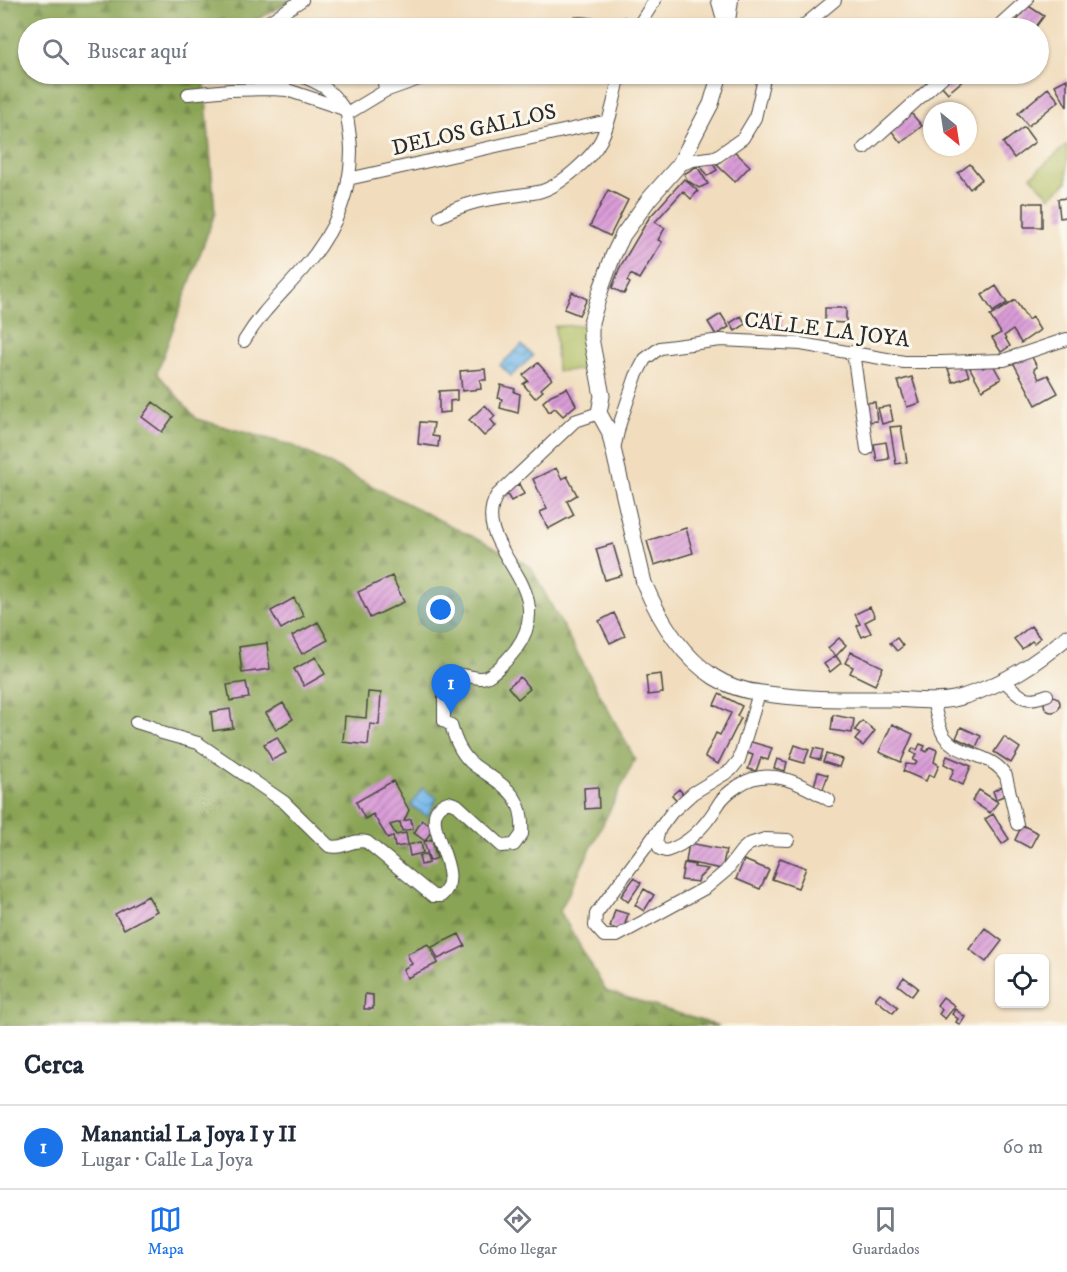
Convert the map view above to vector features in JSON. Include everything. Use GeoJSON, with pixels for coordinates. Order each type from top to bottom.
{"type":"FeatureCollection","features":[{"type":"Feature","properties":{"kind":"main road"},"geometry":{"type":"LineString","coordinates":[[719,0],[724,18]]}},
{"type":"Feature","properties":{"kind":"main road"},"geometry":{"type":"LineString","coordinates":[[717,84],[711,104],[679,165],[649,199],[623,235],[601,289],[591,322],[591,338],[602,396],[598,413],[609,431],[644,583],[654,607],[671,635],[689,656],[712,676],[731,686],[759,693],[802,698],[933,700],[963,697],[1004,681],[1039,660],[1067,637]]}},
{"type":"Feature","properties":{"kind":"street"},"geometry":{"type":"LineString","coordinates":[[274,18],[302,0]]}},
{"type":"Feature","properties":{"kind":"street"},"geometry":{"type":"LineString","coordinates":[[644,18],[654,0]]}},
{"type":"Feature","properties":{"kind":"street"},"geometry":{"type":"LineString","coordinates":[[729,18],[732,0]]}},
{"type":"Feature","properties":{"kind":"street"},"geometry":{"type":"LineString","coordinates":[[813,18],[835,0]]}},
{"type":"Feature","properties":{"kind":"street"},"geometry":{"type":"LineString","coordinates":[[1007,18],[1027,0]]}},
{"type":"Feature","properties":{"kind":"street"},"geometry":{"type":"LineString","coordinates":[[244,341],[269,305],[324,242],[336,221],[348,179],[351,150],[346,111],[336,96],[318,84]]}},
{"type":"Feature","properties":{"kind":"street"},"geometry":{"type":"LineString","coordinates":[[384,84],[385,92]]}},
{"type":"Feature","properties":{"kind":"street"},"geometry":{"type":"LineString","coordinates":[[188,94],[230,90],[279,90],[297,93],[346,111],[406,84]]}},
{"type":"Feature","properties":{"kind":"street"},"geometry":{"type":"LineString","coordinates":[[440,216],[472,202],[541,191],[575,170],[600,142],[617,84]]}},
{"type":"Feature","properties":{"kind":"street"},"geometry":{"type":"LineString","coordinates":[[679,165],[693,160],[716,157],[743,138],[755,118],[763,84]]}},
{"type":"Feature","properties":{"kind":"street"},"geometry":{"type":"LineString","coordinates":[[864,148],[935,84]]}},
{"type":"Feature","properties":{"kind":"street","name":"DELOS GALLOS"},"geometry":{"type":"LineString","coordinates":[[348,179],[608,121]]}},
{"type":"Feature","properties":{"kind":"street","name":"CALLE LA JOYA"},"geometry":{"type":"LineString","coordinates":[[613,452],[636,376],[645,359],[660,348],[721,340],[801,344],[904,362],[1004,360],[1067,339]]}},
{"type":"Feature","properties":{"kind":"street"},"geometry":{"type":"LineString","coordinates":[[853,352],[867,449]]}},
{"type":"Feature","properties":{"kind":"street"},"geometry":{"type":"LineString","coordinates":[[136,722],[162,733],[198,743],[284,802],[329,846],[337,848],[359,840],[367,842],[433,896],[441,896],[449,888],[450,880],[449,869],[434,823],[434,814],[440,806],[448,802],[457,805],[502,846],[514,845],[522,834],[520,812],[513,797],[496,779],[473,764],[459,746],[451,725],[444,721],[444,696],[451,678],[459,674],[479,678],[490,675],[512,654],[524,637],[527,628],[529,611],[526,594],[520,578],[494,533],[490,522],[490,508],[497,495],[561,433],[575,421],[598,413]]}},
{"type":"Feature","properties":{"kind":"street"},"geometry":{"type":"LineString","coordinates":[[1004,681],[1025,699],[1032,700],[1047,695]]}},
{"type":"Feature","properties":{"kind":"street"},"geometry":{"type":"LineString","coordinates":[[759,693],[739,760],[726,774],[703,786],[683,801],[596,914],[595,926],[604,936],[617,936],[707,887],[726,871],[749,844],[765,838],[788,840]]}},
{"type":"Feature","properties":{"kind":"street"},"geometry":{"type":"LineString","coordinates":[[933,700],[940,726],[950,742],[960,749],[988,759],[1002,770],[1006,776],[1017,824]]}},
{"type":"Feature","properties":{"kind":"street"},"geometry":{"type":"LineString","coordinates":[[660,830],[657,837],[659,847],[666,851],[672,849],[700,829],[728,792],[745,780],[759,776],[795,782],[829,800]]}},
{"type":"Feature","properties":{"kind":"green space"},"geometry":{"type":"Polygon","coordinates":[[[0,0],[292,0],[260,18],[18,18],[18,84],[205,84],[215,213],[157,373],[197,419],[294,446],[530,566],[635,759],[560,911],[606,991],[719,1026],[0,1026],[0,0]]]}},
{"type":"Feature","properties":{"kind":"green space"},"geometry":{"type":"Polygon","coordinates":[[[1067,145],[1067,182],[1050,197],[1031,176],[1067,145]]]}},
{"type":"Feature","properties":{"kind":"green space"},"geometry":{"type":"Polygon","coordinates":[[[585,325],[587,370],[557,371],[555,326],[585,325]]]}},
{"type":"Feature","properties":{"kind":"water"},"geometry":{"type":"Polygon","coordinates":[[[522,345],[533,356],[511,376],[500,365],[522,345]]]}},
{"type":"Feature","properties":{"kind":"water"},"geometry":{"type":"Polygon","coordinates":[[[422,788],[437,798],[427,816],[411,806],[422,788]]]}},
{"type":"Feature","properties":{"kind":"building"},"geometry":{"type":"Polygon","coordinates":[[[1027,5],[1044,16],[1042,18],[1019,18],[1027,5]]]}},
{"type":"Feature","properties":{"kind":"building"},"geometry":{"type":"Polygon","coordinates":[[[1067,79],[1067,107],[1055,85],[1067,79]]]}},
{"type":"Feature","properties":{"kind":"building"},"geometry":{"type":"Polygon","coordinates":[[[942,84],[959,84],[948,93],[942,84]]]}},
{"type":"Feature","properties":{"kind":"building"},"geometry":{"type":"Polygon","coordinates":[[[1048,88],[1059,101],[1028,126],[1018,113],[1048,88]]]}},
{"type":"Feature","properties":{"kind":"building"},"geometry":{"type":"Polygon","coordinates":[[[911,113],[922,126],[901,143],[890,129],[911,113]]]}},
{"type":"Feature","properties":{"kind":"building"},"geometry":{"type":"Polygon","coordinates":[[[1024,127],[1035,142],[1014,158],[1003,143],[1024,127]]]}},
{"type":"Feature","properties":{"kind":"building"},"geometry":{"type":"Polygon","coordinates":[[[732,149],[750,166],[735,182],[717,165],[732,149]]]}},
{"type":"Feature","properties":{"kind":"building"},"geometry":{"type":"Polygon","coordinates":[[[710,159],[717,170],[707,176],[700,165],[710,159]]]}},
{"type":"Feature","properties":{"kind":"building"},"geometry":{"type":"Polygon","coordinates":[[[970,164],[982,179],[970,189],[958,173],[970,164]]]}},
{"type":"Feature","properties":{"kind":"building"},"geometry":{"type":"Polygon","coordinates":[[[697,166],[708,184],[699,188],[688,181],[684,174],[697,166]]]}},
{"type":"Feature","properties":{"kind":"building"},"geometry":{"type":"Polygon","coordinates":[[[684,179],[698,191],[691,199],[683,191],[655,222],[665,228],[658,240],[662,242],[639,279],[631,274],[627,281],[630,283],[624,294],[612,288],[620,267],[649,218],[684,179]]]}},
{"type":"Feature","properties":{"kind":"building"},"geometry":{"type":"Polygon","coordinates":[[[608,190],[628,200],[610,236],[590,226],[608,190]]]}},
{"type":"Feature","properties":{"kind":"building"},"geometry":{"type":"Polygon","coordinates":[[[1067,198],[1067,217],[1060,218],[1058,199],[1067,198]]]}},
{"type":"Feature","properties":{"kind":"building"},"geometry":{"type":"Polygon","coordinates":[[[1024,203],[1042,203],[1042,227],[1024,227],[1024,203]]]}},
{"type":"Feature","properties":{"kind":"building"},"geometry":{"type":"Polygon","coordinates":[[[996,286],[1007,303],[993,312],[982,295],[996,286]]]}},
{"type":"Feature","properties":{"kind":"building"},"geometry":{"type":"Polygon","coordinates":[[[572,292],[587,299],[579,315],[564,309],[572,292]]]}},
{"type":"Feature","properties":{"kind":"building"},"geometry":{"type":"Polygon","coordinates":[[[1015,300],[1028,320],[1032,317],[1040,330],[1021,343],[1013,330],[1004,336],[1010,346],[1001,352],[992,338],[1001,333],[990,316],[1015,300]]]}},
{"type":"Feature","properties":{"kind":"building"},"geometry":{"type":"Polygon","coordinates":[[[825,308],[846,308],[846,323],[825,322],[825,308]]]}},
{"type":"Feature","properties":{"kind":"building"},"geometry":{"type":"Polygon","coordinates":[[[783,313],[783,328],[761,329],[761,314],[783,313]]]}},
{"type":"Feature","properties":{"kind":"building"},"geometry":{"type":"Polygon","coordinates":[[[721,314],[729,327],[716,335],[708,322],[721,314]]]}},
{"type":"Feature","properties":{"kind":"building"},"geometry":{"type":"Polygon","coordinates":[[[741,316],[746,324],[735,331],[730,323],[741,316]]]}},
{"type":"Feature","properties":{"kind":"building"},"geometry":{"type":"Polygon","coordinates":[[[1031,355],[1037,367],[1034,369],[1039,379],[1048,375],[1058,393],[1036,405],[1014,364],[1031,355]]]}},
{"type":"Feature","properties":{"kind":"building"},"geometry":{"type":"Polygon","coordinates":[[[538,363],[552,379],[535,398],[523,384],[528,381],[523,375],[538,363]]]}},
{"type":"Feature","properties":{"kind":"building"},"geometry":{"type":"Polygon","coordinates":[[[964,363],[969,376],[953,382],[948,369],[964,363]]]}},
{"type":"Feature","properties":{"kind":"building"},"geometry":{"type":"Polygon","coordinates":[[[980,363],[983,368],[992,363],[1001,379],[982,390],[970,368],[980,363]]]}},
{"type":"Feature","properties":{"kind":"building"},"geometry":{"type":"Polygon","coordinates":[[[485,369],[486,380],[480,380],[481,389],[462,391],[460,371],[485,369]]]}},
{"type":"Feature","properties":{"kind":"building"},"geometry":{"type":"Polygon","coordinates":[[[912,377],[920,403],[907,407],[898,381],[912,377]]]}},
{"type":"Feature","properties":{"kind":"building"},"geometry":{"type":"Polygon","coordinates":[[[501,385],[515,389],[514,392],[520,394],[518,413],[500,408],[502,399],[498,398],[501,385]]]}},
{"type":"Feature","properties":{"kind":"building"},"geometry":{"type":"Polygon","coordinates":[[[567,388],[576,405],[563,416],[555,408],[549,412],[543,402],[551,395],[567,388]]]}},
{"type":"Feature","properties":{"kind":"building"},"geometry":{"type":"Polygon","coordinates":[[[457,390],[457,400],[450,401],[450,412],[439,413],[439,391],[457,390]]]}},
{"type":"Feature","properties":{"kind":"building"},"geometry":{"type":"Polygon","coordinates":[[[153,402],[173,417],[162,432],[142,417],[153,402]]]}},
{"type":"Feature","properties":{"kind":"building"},"geometry":{"type":"Polygon","coordinates":[[[875,402],[877,421],[867,422],[865,403],[875,402]]]}},
{"type":"Feature","properties":{"kind":"building"},"geometry":{"type":"Polygon","coordinates":[[[485,405],[495,416],[491,420],[496,426],[484,436],[469,420],[485,405]]]}},
{"type":"Feature","properties":{"kind":"building"},"geometry":{"type":"Polygon","coordinates":[[[890,406],[893,421],[882,424],[878,408],[890,406]]]}},
{"type":"Feature","properties":{"kind":"building"},"geometry":{"type":"Polygon","coordinates":[[[420,422],[434,423],[432,436],[439,437],[438,447],[418,444],[420,422]]]}},
{"type":"Feature","properties":{"kind":"building"},"geometry":{"type":"Polygon","coordinates":[[[901,426],[907,462],[896,464],[890,427],[901,426]]]}},
{"type":"Feature","properties":{"kind":"building"},"geometry":{"type":"Polygon","coordinates":[[[886,442],[889,459],[877,461],[874,444],[886,442]]]}},
{"type":"Feature","properties":{"kind":"building"},"geometry":{"type":"Polygon","coordinates":[[[556,468],[562,479],[567,476],[577,495],[567,501],[574,515],[548,529],[540,512],[547,509],[533,479],[556,468]]]}},
{"type":"Feature","properties":{"kind":"building"},"geometry":{"type":"Polygon","coordinates":[[[519,484],[524,494],[511,501],[505,491],[519,484]]]}},
{"type":"Feature","properties":{"kind":"building"},"geometry":{"type":"Polygon","coordinates":[[[686,528],[693,553],[654,565],[647,541],[686,528]]]}},
{"type":"Feature","properties":{"kind":"building"},"geometry":{"type":"Polygon","coordinates":[[[613,544],[622,575],[605,580],[596,549],[613,544]]]}},
{"type":"Feature","properties":{"kind":"building"},"geometry":{"type":"Polygon","coordinates":[[[392,576],[404,602],[370,618],[358,592],[392,576]]]}},
{"type":"Feature","properties":{"kind":"building"},"geometry":{"type":"Polygon","coordinates":[[[294,598],[304,616],[281,629],[271,611],[294,598]]]}},
{"type":"Feature","properties":{"kind":"building"},"geometry":{"type":"Polygon","coordinates":[[[870,607],[875,617],[865,622],[871,633],[862,637],[857,626],[860,624],[855,614],[870,607]]]}},
{"type":"Feature","properties":{"kind":"building"},"geometry":{"type":"Polygon","coordinates":[[[614,613],[625,636],[610,643],[599,621],[614,613]]]}},
{"type":"Feature","properties":{"kind":"building"},"geometry":{"type":"Polygon","coordinates":[[[318,622],[328,640],[302,654],[292,636],[318,622]]]}},
{"type":"Feature","properties":{"kind":"building"},"geometry":{"type":"Polygon","coordinates":[[[1031,626],[1040,638],[1022,649],[1014,639],[1031,626]]]}},
{"type":"Feature","properties":{"kind":"building"},"geometry":{"type":"Polygon","coordinates":[[[839,638],[846,645],[836,656],[828,648],[839,638]]]}},
{"type":"Feature","properties":{"kind":"building"},"geometry":{"type":"Polygon","coordinates":[[[897,638],[903,646],[897,651],[890,643],[897,638]]]}},
{"type":"Feature","properties":{"kind":"building"},"geometry":{"type":"Polygon","coordinates":[[[267,643],[270,669],[242,673],[239,647],[267,643]]]}},
{"type":"Feature","properties":{"kind":"building"},"geometry":{"type":"Polygon","coordinates":[[[851,652],[883,667],[875,685],[850,673],[853,667],[845,663],[851,652]]]}},
{"type":"Feature","properties":{"kind":"building"},"geometry":{"type":"Polygon","coordinates":[[[836,656],[841,663],[830,672],[824,664],[836,656]]]}},
{"type":"Feature","properties":{"kind":"building"},"geometry":{"type":"Polygon","coordinates":[[[316,657],[325,674],[304,686],[294,669],[316,657]]]}},
{"type":"Feature","properties":{"kind":"building"},"geometry":{"type":"Polygon","coordinates":[[[661,674],[663,693],[648,695],[646,676],[661,674]]]}},
{"type":"Feature","properties":{"kind":"building"},"geometry":{"type":"Polygon","coordinates":[[[520,677],[530,689],[518,699],[508,687],[520,677]]]}},
{"type":"Feature","properties":{"kind":"building"},"geometry":{"type":"Polygon","coordinates":[[[246,682],[249,698],[230,701],[227,685],[246,682]]]}},
{"type":"Feature","properties":{"kind":"building"},"geometry":{"type":"Polygon","coordinates":[[[368,692],[381,693],[379,725],[370,724],[368,745],[343,742],[345,716],[366,718],[368,692]]]}},
{"type":"Feature","properties":{"kind":"building"},"geometry":{"type":"Polygon","coordinates":[[[719,694],[742,706],[737,716],[741,718],[718,764],[705,757],[716,733],[720,735],[731,713],[714,705],[719,694]]]}},
{"type":"Feature","properties":{"kind":"building"},"geometry":{"type":"Polygon","coordinates":[[[1052,696],[1058,698],[1060,704],[1058,710],[1052,712],[1046,710],[1044,704],[1046,698],[1052,696]]]}},
{"type":"Feature","properties":{"kind":"building"},"geometry":{"type":"Polygon","coordinates":[[[283,703],[293,719],[276,730],[266,713],[283,703]]]}},
{"type":"Feature","properties":{"kind":"building"},"geometry":{"type":"Polygon","coordinates":[[[230,709],[233,728],[213,731],[211,712],[230,709]]]}},
{"type":"Feature","properties":{"kind":"building"},"geometry":{"type":"Polygon","coordinates":[[[833,715],[854,719],[852,733],[831,730],[833,715]]]}},
{"type":"Feature","properties":{"kind":"building"},"geometry":{"type":"Polygon","coordinates":[[[862,721],[875,731],[863,746],[855,740],[860,734],[855,730],[862,721]]]}},
{"type":"Feature","properties":{"kind":"building"},"geometry":{"type":"Polygon","coordinates":[[[892,724],[913,734],[901,762],[879,752],[892,724]]]}},
{"type":"Feature","properties":{"kind":"building"},"geometry":{"type":"Polygon","coordinates":[[[961,727],[981,736],[976,747],[956,738],[961,727]]]}},
{"type":"Feature","properties":{"kind":"building"},"geometry":{"type":"Polygon","coordinates":[[[277,737],[286,753],[272,760],[264,744],[277,737]]]}},
{"type":"Feature","properties":{"kind":"building"},"geometry":{"type":"Polygon","coordinates":[[[1004,737],[1020,748],[1011,763],[994,752],[1004,737]]]}},
{"type":"Feature","properties":{"kind":"building"},"geometry":{"type":"Polygon","coordinates":[[[748,741],[772,748],[768,760],[761,758],[756,771],[748,769],[753,755],[744,752],[748,741]]]}},
{"type":"Feature","properties":{"kind":"building"},"geometry":{"type":"Polygon","coordinates":[[[920,744],[925,746],[923,750],[927,752],[930,747],[937,750],[934,762],[939,765],[934,777],[929,774],[926,781],[903,771],[906,764],[915,765],[917,762],[913,760],[916,755],[911,752],[913,748],[917,750],[920,744]]]}},
{"type":"Feature","properties":{"kind":"building"},"geometry":{"type":"Polygon","coordinates":[[[795,745],[809,750],[804,763],[790,759],[795,745]]]}},
{"type":"Feature","properties":{"kind":"building"},"geometry":{"type":"Polygon","coordinates":[[[814,748],[823,750],[820,760],[811,757],[814,748]]]}},
{"type":"Feature","properties":{"kind":"building"},"geometry":{"type":"Polygon","coordinates":[[[826,754],[842,759],[839,767],[823,762],[826,754]]]}},
{"type":"Feature","properties":{"kind":"building"},"geometry":{"type":"Polygon","coordinates":[[[947,756],[971,766],[963,785],[950,779],[954,769],[944,764],[947,756]]]}},
{"type":"Feature","properties":{"kind":"building"},"geometry":{"type":"Polygon","coordinates":[[[777,759],[787,762],[785,771],[774,768],[777,759]]]}},
{"type":"Feature","properties":{"kind":"building"},"geometry":{"type":"Polygon","coordinates":[[[818,772],[828,775],[823,789],[814,786],[818,772]]]}},
{"type":"Feature","properties":{"kind":"building"},"geometry":{"type":"Polygon","coordinates":[[[393,781],[409,810],[404,821],[411,819],[413,829],[402,831],[400,822],[390,825],[396,835],[406,833],[408,845],[395,847],[393,836],[388,839],[373,814],[365,819],[356,802],[393,781]]]}},
{"type":"Feature","properties":{"kind":"building"},"geometry":{"type":"Polygon","coordinates":[[[1002,786],[1006,795],[996,799],[993,791],[1002,786]]]}},
{"type":"Feature","properties":{"kind":"building"},"geometry":{"type":"Polygon","coordinates":[[[598,787],[599,808],[585,809],[584,788],[598,787]]]}},
{"type":"Feature","properties":{"kind":"building"},"geometry":{"type":"Polygon","coordinates":[[[679,789],[689,801],[683,807],[672,795],[679,789]]]}},
{"type":"Feature","properties":{"kind":"building"},"geometry":{"type":"Polygon","coordinates":[[[979,790],[998,802],[990,813],[972,801],[979,790]]]}},
{"type":"Feature","properties":{"kind":"building"},"geometry":{"type":"Polygon","coordinates":[[[993,814],[1009,839],[1002,844],[985,819],[993,814]]]}},
{"type":"Feature","properties":{"kind":"building"},"geometry":{"type":"Polygon","coordinates":[[[422,820],[434,827],[425,841],[414,833],[422,820]]]}},
{"type":"Feature","properties":{"kind":"building"},"geometry":{"type":"Polygon","coordinates":[[[1022,825],[1038,833],[1030,848],[1015,840],[1022,825]]]}},
{"type":"Feature","properties":{"kind":"building"},"geometry":{"type":"Polygon","coordinates":[[[432,839],[437,858],[430,861],[424,842],[432,839]]]}},
{"type":"Feature","properties":{"kind":"building"},"geometry":{"type":"Polygon","coordinates":[[[421,842],[423,853],[410,856],[408,845],[421,842]]]}},
{"type":"Feature","properties":{"kind":"building"},"geometry":{"type":"Polygon","coordinates":[[[689,843],[726,850],[722,869],[686,862],[689,843]]]}},
{"type":"Feature","properties":{"kind":"building"},"geometry":{"type":"Polygon","coordinates":[[[426,854],[429,863],[421,865],[419,856],[426,854]]]}},
{"type":"Feature","properties":{"kind":"building"},"geometry":{"type":"Polygon","coordinates":[[[780,858],[806,868],[798,888],[772,879],[780,858]]]}},
{"type":"Feature","properties":{"kind":"building"},"geometry":{"type":"Polygon","coordinates":[[[744,860],[769,870],[760,889],[736,879],[744,860]]]}},
{"type":"Feature","properties":{"kind":"building"},"geometry":{"type":"Polygon","coordinates":[[[684,863],[708,869],[698,882],[681,880],[684,863]]]}},
{"type":"Feature","properties":{"kind":"building"},"geometry":{"type":"Polygon","coordinates":[[[634,878],[641,883],[628,902],[621,896],[634,878]]]}},
{"type":"Feature","properties":{"kind":"building"},"geometry":{"type":"Polygon","coordinates":[[[644,889],[654,895],[644,911],[635,905],[644,889]]]}},
{"type":"Feature","properties":{"kind":"building"},"geometry":{"type":"Polygon","coordinates":[[[148,896],[157,911],[124,929],[115,914],[148,896]]]}},
{"type":"Feature","properties":{"kind":"building"},"geometry":{"type":"Polygon","coordinates":[[[615,910],[628,914],[623,931],[610,927],[615,910]]]}},
{"type":"Feature","properties":{"kind":"building"},"geometry":{"type":"Polygon","coordinates":[[[985,928],[1002,941],[986,962],[969,949],[985,928]]]}},
{"type":"Feature","properties":{"kind":"building"},"geometry":{"type":"Polygon","coordinates":[[[459,934],[465,946],[438,959],[432,947],[459,934]]]}},
{"type":"Feature","properties":{"kind":"building"},"geometry":{"type":"Polygon","coordinates":[[[428,944],[438,963],[407,978],[403,969],[412,964],[407,954],[428,944]]]}},
{"type":"Feature","properties":{"kind":"building"},"geometry":{"type":"Polygon","coordinates":[[[904,977],[918,988],[912,996],[898,985],[904,977]]]}},
{"type":"Feature","properties":{"kind":"building"},"geometry":{"type":"Polygon","coordinates":[[[880,993],[898,1007],[893,1013],[875,999],[880,993]]]}},
{"type":"Feature","properties":{"kind":"building"},"geometry":{"type":"Polygon","coordinates":[[[365,994],[373,995],[373,1009],[364,1009],[365,994]]]}},
{"type":"Feature","properties":{"kind":"building"},"geometry":{"type":"Polygon","coordinates":[[[943,997],[955,1006],[945,1019],[939,1014],[942,1010],[937,1005],[943,997]]]}},
{"type":"Feature","properties":{"kind":"building"},"geometry":{"type":"Polygon","coordinates":[[[955,1009],[965,1017],[960,1025],[956,1022],[958,1019],[952,1014],[955,1009]]]}},
{"type":"Feature","properties":{"kind":"place","name":"Manantial La Joya I y II"},"geometry":{"type":"Point","coordinates":[451,714]}}]}
